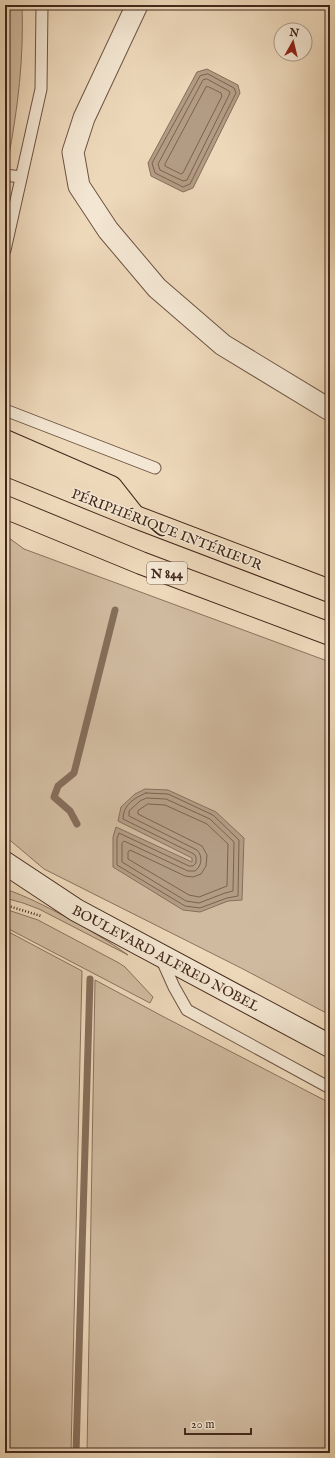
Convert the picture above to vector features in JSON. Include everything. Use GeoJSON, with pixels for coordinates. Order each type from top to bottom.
{"type":"FeatureCollection","features":[{"type":"Feature","properties":{"kind":"highway"},"geometry":{"type":"LineString","coordinates":[[5,441],[111,487],[133,516]]}},
{"type":"Feature","properties":{"kind":"highway","name":"PÉRIPHÉRIQUE INTÉRIEUR"},"geometry":{"type":"LineString","coordinates":[[5,464],[133,516],[330,591]]}},
{"type":"Feature","properties":{"kind":"highway","name":"N 844"},"geometry":{"type":"LineString","coordinates":[[5,508],[141,563],[330,634]]}},
{"type":"Feature","properties":{"kind":"main road","name":"BOULEVARD ALFRED NOBEL"},"geometry":{"type":"LineString","coordinates":[[6,877],[21,888],[76,910],[330,1046]]}},
{"type":"Feature","properties":{"kind":"street"},"geometry":{"type":"LineString","coordinates":[[137,5],[84,118],[73,152],[79,186],[108,230],[157,288],[223,345],[330,410]]}},
{"type":"Feature","properties":{"kind":"lane"},"geometry":{"type":"LineString","coordinates":[[5,250],[41,89],[42,5]]}},
{"type":"Feature","properties":{"kind":"lane"},"geometry":{"type":"LineString","coordinates":[[5,175],[21,177]]}},
{"type":"Feature","properties":{"kind":"lane"},"geometry":{"type":"LineString","coordinates":[[5,410],[155,468]]}},
{"type":"Feature","properties":{"kind":"lane"},"geometry":{"type":"LineString","coordinates":[[160,955],[174,987],[187,1010],[330,1088]]}},
{"type":"Feature","properties":{"kind":"shaded area"},"geometry":{"type":"Polygon","coordinates":[[[5,5],[22,5],[20,82],[8,160],[5,158],[5,5]]]}},
{"type":"Feature","properties":{"kind":"shaded area"},"geometry":{"type":"Polygon","coordinates":[[[5,535],[24,549],[330,662],[330,1015],[243,969],[44,869],[5,836],[5,535]]]}},
{"type":"Feature","properties":{"kind":"shaded area"},"geometry":{"type":"Polygon","coordinates":[[[5,889],[28,898],[64,916],[96,934],[128,955],[39,909],[5,898],[5,889]]]}},
{"type":"Feature","properties":{"kind":"shaded area"},"geometry":{"type":"Polygon","coordinates":[[[5,909],[38,920],[119,963],[125,967],[153,997],[150,1003],[5,927],[5,909]]]}},
{"type":"Feature","properties":{"kind":"shaded area"},"geometry":{"type":"Polygon","coordinates":[[[5,930],[82,971],[71,1453],[5,1453],[5,930]]]}},
{"type":"Feature","properties":{"kind":"shaded area"},"geometry":{"type":"Polygon","coordinates":[[[95,980],[330,1103],[330,1453],[87,1453],[95,980]]]}},
{"type":"Feature","properties":{"kind":"water"},"geometry":{"type":"Polygon","coordinates":[[[207,69],[238,85],[240,93],[193,188],[183,192],[151,176],[148,163],[197,72],[207,69]]]}},
{"type":"Feature","properties":{"kind":"water"},"geometry":{"type":"Polygon","coordinates":[[[145,789],[168,790],[216,812],[244,838],[242,900],[228,901],[200,912],[183,910],[113,867],[113,837],[116,827],[192,862],[192,858],[118,821],[121,807],[135,794],[145,789]]]}},
{"type":"Feature","properties":{"kind":"waterway"},"geometry":{"type":"LineString","coordinates":[[77,824],[70,811],[54,797],[58,786],[74,773],[115,610]]}},
{"type":"Feature","properties":{"kind":"waterway"},"geometry":{"type":"LineString","coordinates":[[76,1453],[90,979]]}}]}
